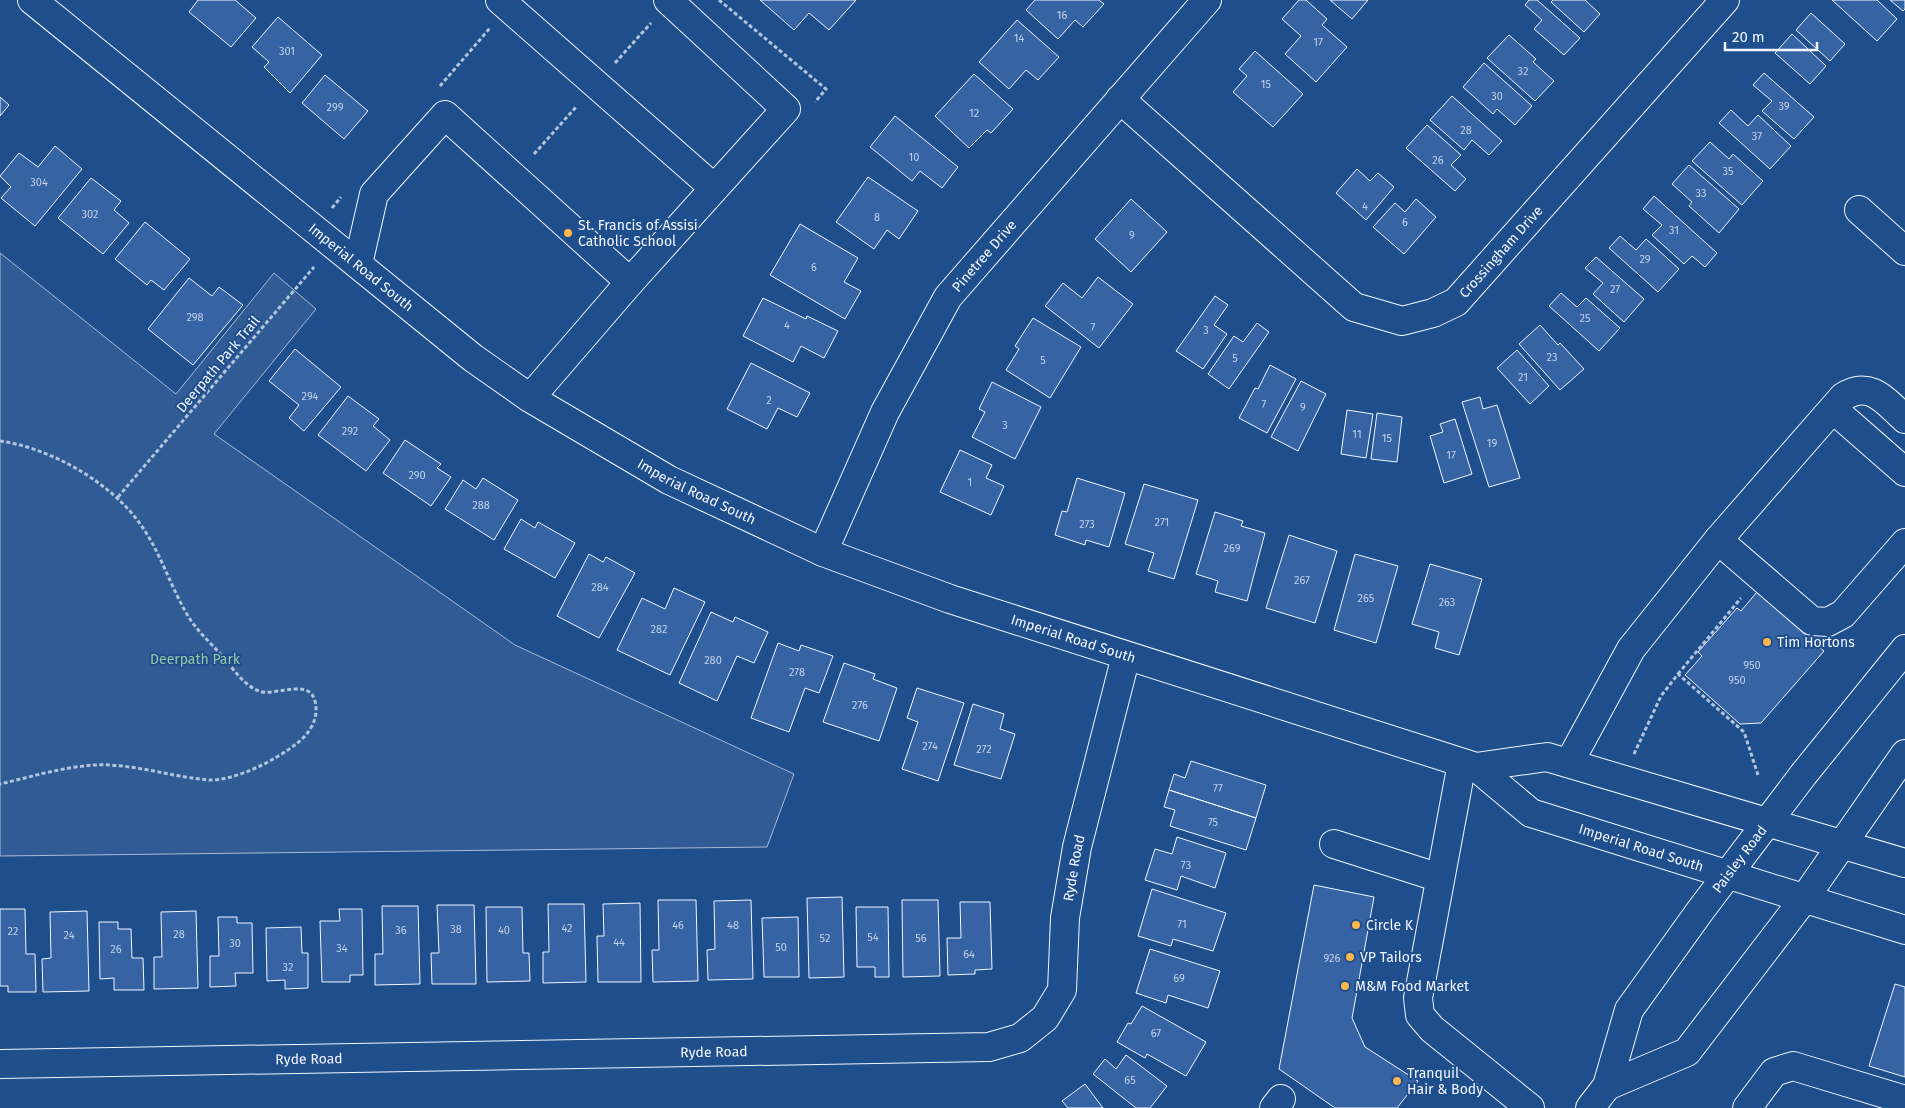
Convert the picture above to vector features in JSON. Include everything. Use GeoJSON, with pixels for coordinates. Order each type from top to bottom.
{"type":"FeatureCollection","features":[{"type":"Feature","properties":{"kind":"street","name":"Imperial Road South"},"geometry":{"type":"LineString","coordinates":[[32,0],[473,358],[530,398],[669,480],[823,552],[950,599],[1469,765],[1531,812],[1905,930]]}},
{"type":"Feature","properties":{"kind":"street"},"geometry":{"type":"LineString","coordinates":[[500,0],[714,188]]}},
{"type":"Feature","properties":{"kind":"street"},"geometry":{"type":"LineString","coordinates":[[530,398],[630,282],[786,109],[668,0]]}},
{"type":"Feature","properties":{"kind":"street","name":"Pinetree Drive"},"geometry":{"type":"LineString","coordinates":[[823,552],[885,412],[948,297],[1207,0]]}},
{"type":"Feature","properties":{"kind":"street","name":"Crossingham Drive"},"geometry":{"type":"LineString","coordinates":[[1120,99],[1354,307],[1402,321],[1433,313],[1456,302],[1726,0]]}},
{"type":"Feature","properties":{"kind":"street"},"geometry":{"type":"LineString","coordinates":[[358,264],[374,194],[445,115],[630,282]]}},
{"type":"Feature","properties":{"kind":"street"},"geometry":{"type":"LineString","coordinates":[[1858,210],[1901,240]]}},
{"type":"Feature","properties":{"kind":"street"},"geometry":{"type":"LineString","coordinates":[[1568,763],[1631,649],[1718,540],[1843,397],[1854,390],[1868,390],[1880,396],[1905,419]]}},
{"type":"Feature","properties":{"kind":"street"},"geometry":{"type":"LineString","coordinates":[[1833,409],[1905,472]]}},
{"type":"Feature","properties":{"kind":"street"},"geometry":{"type":"LineString","coordinates":[[1718,540],[1812,621],[1828,622],[1843,614],[1905,544]]}},
{"type":"Feature","properties":{"kind":"street","name":"Paisley Road"},"geometry":{"type":"LineString","coordinates":[[1590,1108],[1606,1086],[1629,1010],[1768,822],[1905,650]]}},
{"type":"Feature","properties":{"kind":"street","name":"Ryde Road"},"geometry":{"type":"LineString","coordinates":[[0,1064],[990,1046],[1020,1038],[1045,1018],[1062,990],[1065,918],[1077,847],[1126,656]]}},
{"type":"Feature","properties":{"kind":"street"},"geometry":{"type":"LineString","coordinates":[[1606,1086],[1687,1052],[1804,898],[1905,754]]}},
{"type":"Feature","properties":{"kind":"street","name":"Imperial Road South"},"geometry":{"type":"LineString","coordinates":[[1469,765],[1547,757],[1905,863]]}},
{"type":"Feature","properties":{"kind":"street"},"geometry":{"type":"LineString","coordinates":[[1469,765],[1440,878],[1418,998],[1420,1015],[1432,1029],[1530,1108]]}},
{"type":"Feature","properties":{"kind":"street"},"geometry":{"type":"LineString","coordinates":[[1334,844],[1440,878]]}},
{"type":"Feature","properties":{"kind":"street"},"geometry":{"type":"LineString","coordinates":[[1747,1108],[1774,1072],[1793,1066],[1905,1100]]}},
{"type":"Feature","properties":{"kind":"path","name":"Deerpath Park Trail"},"geometry":{"type":"LineString","coordinates":[[118,497],[205,398],[333,244]]}},
{"type":"Feature","properties":{"kind":"path"},"geometry":{"type":"LineString","coordinates":[[0,441],[42,452],[66,464],[118,497],[139,523],[189,618],[240,677],[260,692],[298,688],[309,693],[315,702],[314,721],[296,744],[245,773],[210,780],[94,765],[0,784]]}},
{"type":"Feature","properties":{"kind":"path"},"geometry":{"type":"LineString","coordinates":[[1632,758],[1660,696],[1743,596]]}},
{"type":"Feature","properties":{"kind":"path"},"geometry":{"type":"LineString","coordinates":[[1678,674],[1744,732],[1758,775]]}},
{"type":"Feature","properties":{"kind":"green space","name":"Deerpath Park"},"geometry":{"type":"Polygon","coordinates":[[[0,253],[176,394],[274,273],[316,309],[214,434],[515,645],[794,774],[767,847],[0,856],[0,253]]]}},
{"type":"Feature","properties":{"kind":"building"},"geometry":{"type":"Polygon","coordinates":[[[198,0],[235,0],[256,18],[231,47],[189,12],[198,0]]]}},
{"type":"Feature","properties":{"kind":"building"},"geometry":{"type":"Polygon","coordinates":[[[760,0],[856,0],[829,30],[809,13],[794,30],[760,0]]]}},
{"type":"Feature","properties":{"kind":"building"},"geometry":{"type":"Polygon","coordinates":[[[1035,0],[1099,0],[1104,4],[1083,27],[1075,20],[1058,39],[1026,10],[1035,0]]]}},
{"type":"Feature","properties":{"kind":"building"},"geometry":{"type":"Polygon","coordinates":[[[1299,0],[1306,0],[1327,19],[1322,25],[1347,47],[1316,82],[1285,54],[1301,36],[1282,19],[1299,0]]]}},
{"type":"Feature","properties":{"kind":"building"},"geometry":{"type":"Polygon","coordinates":[[[1330,0],[1368,0],[1352,19],[1330,0]]]}},
{"type":"Feature","properties":{"kind":"building"},"geometry":{"type":"Polygon","coordinates":[[[1529,0],[1537,0],[1580,38],[1564,55],[1534,29],[1542,20],[1525,5],[1529,0]]]}},
{"type":"Feature","properties":{"kind":"building"},"geometry":{"type":"Polygon","coordinates":[[[1553,0],[1585,0],[1600,14],[1584,32],[1551,2],[1553,0]]]}},
{"type":"Feature","properties":{"kind":"building"},"geometry":{"type":"Polygon","coordinates":[[[1832,0],[1877,0],[1897,19],[1877,41],[1832,0]]]}},
{"type":"Feature","properties":{"kind":"building"},"geometry":{"type":"Polygon","coordinates":[[[1890,0],[1905,0],[1905,9],[1903,11],[1890,0]]]}},
{"type":"Feature","properties":{"kind":"building"},"geometry":{"type":"Polygon","coordinates":[[[1811,13],[1845,44],[1830,61],[1796,30],[1811,13]]]}},
{"type":"Feature","properties":{"kind":"building"},"geometry":{"type":"Polygon","coordinates":[[[278,17],[322,55],[290,93],[264,67],[269,62],[252,47],[278,17]]]}},
{"type":"Feature","properties":{"kind":"building"},"geometry":{"type":"Polygon","coordinates":[[[1017,20],[1059,57],[1038,80],[1026,70],[1009,89],[979,62],[1017,20]]]}},
{"type":"Feature","properties":{"kind":"building"},"geometry":{"type":"Polygon","coordinates":[[[1792,34],[1826,66],[1810,84],[1775,53],[1792,34]]]}},
{"type":"Feature","properties":{"kind":"building"},"geometry":{"type":"Polygon","coordinates":[[[1509,35],[1536,59],[1533,62],[1554,81],[1535,101],[1487,58],[1509,35]]]}},
{"type":"Feature","properties":{"kind":"building"},"geometry":{"type":"Polygon","coordinates":[[[1255,51],[1303,94],[1273,127],[1233,92],[1247,76],[1239,69],[1255,51]]]}},
{"type":"Feature","properties":{"kind":"building"},"geometry":{"type":"Polygon","coordinates":[[[1484,63],[1532,106],[1515,125],[1497,109],[1493,114],[1463,87],[1484,63]]]}},
{"type":"Feature","properties":{"kind":"building"},"geometry":{"type":"Polygon","coordinates":[[[1764,73],[1814,117],[1794,139],[1762,111],[1772,101],[1753,85],[1764,73]]]}},
{"type":"Feature","properties":{"kind":"building"},"geometry":{"type":"Polygon","coordinates":[[[974,74],[1013,109],[991,133],[987,130],[969,148],[935,116],[974,74]]]}},
{"type":"Feature","properties":{"kind":"building"},"geometry":{"type":"Polygon","coordinates":[[[325,75],[368,111],[344,139],[302,103],[325,75]]]}},
{"type":"Feature","properties":{"kind":"building"},"geometry":{"type":"Polygon","coordinates":[[[1452,96],[1502,141],[1489,155],[1472,140],[1464,150],[1430,120],[1452,96]]]}},
{"type":"Feature","properties":{"kind":"building"},"geometry":{"type":"Polygon","coordinates":[[[0,97],[9,105],[0,116],[0,97]]]}},
{"type":"Feature","properties":{"kind":"building"},"geometry":{"type":"Polygon","coordinates":[[[1731,110],[1748,126],[1758,115],[1791,146],[1770,169],[1719,123],[1731,110]]]}},
{"type":"Feature","properties":{"kind":"building"},"geometry":{"type":"Polygon","coordinates":[[[895,116],[958,167],[942,188],[920,171],[912,181],[870,147],[895,116]]]}},
{"type":"Feature","properties":{"kind":"building"},"geometry":{"type":"Polygon","coordinates":[[[1427,125],[1461,155],[1451,165],[1466,179],[1455,191],[1406,148],[1427,125]]]}},
{"type":"Feature","properties":{"kind":"building"},"geometry":{"type":"Polygon","coordinates":[[[1710,142],[1729,159],[1733,154],[1763,181],[1742,205],[1692,161],[1710,142]]]}},
{"type":"Feature","properties":{"kind":"building"},"geometry":{"type":"Polygon","coordinates":[[[55,146],[82,169],[35,226],[1,198],[11,187],[0,176],[19,153],[38,167],[55,146]]]}},
{"type":"Feature","properties":{"kind":"building"},"geometry":{"type":"Polygon","coordinates":[[[1689,165],[1739,209],[1719,233],[1689,206],[1692,202],[1672,184],[1689,165]]]}},
{"type":"Feature","properties":{"kind":"building"},"geometry":{"type":"Polygon","coordinates":[[[1357,169],[1370,181],[1378,173],[1394,187],[1366,220],[1336,193],[1357,169]]]}},
{"type":"Feature","properties":{"kind":"building"},"geometry":{"type":"Polygon","coordinates":[[[868,177],[918,211],[899,239],[887,230],[874,249],[836,222],[868,177]]]}},
{"type":"Feature","properties":{"kind":"building"},"geometry":{"type":"Polygon","coordinates":[[[91,178],[121,201],[114,210],[129,223],[103,254],[58,218],[91,178]]]}},
{"type":"Feature","properties":{"kind":"building"},"geometry":{"type":"Polygon","coordinates":[[[1654,196],[1717,253],[1705,267],[1692,256],[1684,264],[1652,235],[1662,225],[1643,209],[1654,196]]]}},
{"type":"Feature","properties":{"kind":"building"},"geometry":{"type":"Polygon","coordinates":[[[1131,199],[1167,232],[1131,272],[1095,239],[1131,199]]]}},
{"type":"Feature","properties":{"kind":"building"},"geometry":{"type":"Polygon","coordinates":[[[1416,199],[1436,217],[1404,254],[1373,227],[1395,203],[1405,212],[1416,199]]]}},
{"type":"Feature","properties":{"kind":"building"},"geometry":{"type":"Polygon","coordinates":[[[145,222],[190,259],[164,290],[151,280],[147,285],[115,259],[145,222]]]}},
{"type":"Feature","properties":{"kind":"building"},"geometry":{"type":"Polygon","coordinates":[[[800,224],[858,258],[844,282],[861,291],[845,319],[770,275],[800,224]]]}},
{"type":"Feature","properties":{"kind":"building"},"geometry":{"type":"Polygon","coordinates":[[[1620,236],[1636,250],[1646,239],[1679,269],[1658,292],[1609,248],[1620,236]]]}},
{"type":"Feature","properties":{"kind":"building"},"geometry":{"type":"Polygon","coordinates":[[[1596,257],[1644,299],[1624,322],[1593,294],[1603,283],[1585,268],[1596,257]]]}},
{"type":"Feature","properties":{"kind":"building"},"geometry":{"type":"Polygon","coordinates":[[[1098,277],[1133,304],[1099,348],[1045,306],[1063,283],[1082,298],[1098,277]]]}},
{"type":"Feature","properties":{"kind":"building"},"geometry":{"type":"Polygon","coordinates":[[[189,278],[212,296],[219,287],[243,305],[193,365],[148,329],[189,278]]]}},
{"type":"Feature","properties":{"kind":"building"},"geometry":{"type":"Polygon","coordinates":[[[1561,293],[1577,307],[1586,298],[1620,328],[1599,351],[1549,306],[1561,293]]]}},
{"type":"Feature","properties":{"kind":"building"},"geometry":{"type":"Polygon","coordinates":[[[1215,296],[1228,305],[1214,325],[1227,334],[1203,369],[1176,351],[1215,296]]]}},
{"type":"Feature","properties":{"kind":"building"},"geometry":{"type":"Polygon","coordinates":[[[763,298],[806,319],[807,316],[838,331],[824,358],[801,346],[793,362],[743,336],[763,298]]]}},
{"type":"Feature","properties":{"kind":"building"},"geometry":{"type":"Polygon","coordinates":[[[1033,318],[1081,347],[1050,398],[1006,370],[1019,349],[1015,346],[1033,318]]]}},
{"type":"Feature","properties":{"kind":"building"},"geometry":{"type":"Polygon","coordinates":[[[1257,323],[1269,332],[1229,389],[1208,374],[1234,336],[1243,342],[1257,323]]]}},
{"type":"Feature","properties":{"kind":"building"},"geometry":{"type":"Polygon","coordinates":[[[1540,325],[1584,369],[1560,390],[1519,344],[1540,325]]]}},
{"type":"Feature","properties":{"kind":"building"},"geometry":{"type":"Polygon","coordinates":[[[295,349],[341,387],[304,431],[289,418],[299,405],[269,381],[295,349]]]}},
{"type":"Feature","properties":{"kind":"building"},"geometry":{"type":"Polygon","coordinates":[[[1517,350],[1549,386],[1530,404],[1497,368],[1517,350]]]}},
{"type":"Feature","properties":{"kind":"building"},"geometry":{"type":"Polygon","coordinates":[[[751,363],[810,393],[797,417],[778,408],[767,429],[727,409],[751,363]]]}},
{"type":"Feature","properties":{"kind":"building"},"geometry":{"type":"Polygon","coordinates":[[[1270,365],[1296,379],[1267,433],[1239,418],[1255,388],[1258,389],[1270,365]]]}},
{"type":"Feature","properties":{"kind":"building"},"geometry":{"type":"Polygon","coordinates":[[[1301,381],[1326,394],[1298,451],[1271,437],[1301,381]]]}},
{"type":"Feature","properties":{"kind":"building"},"geometry":{"type":"Polygon","coordinates":[[[992,382],[1041,407],[1015,459],[972,437],[985,412],[979,409],[992,382]]]}},
{"type":"Feature","properties":{"kind":"building"},"geometry":{"type":"Polygon","coordinates":[[[348,396],[379,419],[373,426],[390,440],[366,471],[318,435],[348,396]]]}},
{"type":"Feature","properties":{"kind":"building"},"geometry":{"type":"Polygon","coordinates":[[[1480,397],[1483,409],[1497,405],[1520,478],[1489,487],[1462,402],[1480,397]]]}},
{"type":"Feature","properties":{"kind":"building"},"geometry":{"type":"Polygon","coordinates":[[[1347,410],[1373,414],[1366,458],[1341,454],[1347,410]]]}},
{"type":"Feature","properties":{"kind":"building"},"geometry":{"type":"Polygon","coordinates":[[[1377,413],[1402,417],[1397,462],[1371,459],[1377,413]]]}},
{"type":"Feature","properties":{"kind":"building"},"geometry":{"type":"Polygon","coordinates":[[[1455,419],[1472,474],[1444,483],[1430,436],[1443,432],[1440,424],[1455,419]]]}},
{"type":"Feature","properties":{"kind":"building"},"geometry":{"type":"Polygon","coordinates":[[[405,440],[441,464],[437,468],[451,477],[431,506],[383,473],[405,440]]]}},
{"type":"Feature","properties":{"kind":"building"},"geometry":{"type":"Polygon","coordinates":[[[960,450],[992,465],[986,478],[1004,486],[991,515],[940,492],[960,450]]]}},
{"type":"Feature","properties":{"kind":"building"},"geometry":{"type":"Polygon","coordinates":[[[483,478],[518,500],[494,540],[445,509],[463,480],[476,489],[483,478]]]}},
{"type":"Feature","properties":{"kind":"building"},"geometry":{"type":"Polygon","coordinates":[[[1077,478],[1125,493],[1109,547],[1086,540],[1085,545],[1055,535],[1062,511],[1067,512],[1077,478]]]}},
{"type":"Feature","properties":{"kind":"building"},"geometry":{"type":"Polygon","coordinates":[[[1144,484],[1198,500],[1174,579],[1148,571],[1154,553],[1125,544],[1144,484]]]}},
{"type":"Feature","properties":{"kind":"building"},"geometry":{"type":"Polygon","coordinates":[[[1215,512],[1243,521],[1241,526],[1265,533],[1247,601],[1215,592],[1218,581],[1196,574],[1215,512]]]}},
{"type":"Feature","properties":{"kind":"building"},"geometry":{"type":"Polygon","coordinates":[[[521,519],[535,528],[538,522],[575,543],[555,578],[504,549],[521,519]]]}},
{"type":"Feature","properties":{"kind":"building"},"geometry":{"type":"Polygon","coordinates":[[[1289,535],[1337,551],[1315,623],[1266,608],[1289,535]]]}},
{"type":"Feature","properties":{"kind":"building"},"geometry":{"type":"Polygon","coordinates":[[[589,554],[603,562],[606,557],[635,573],[599,638],[557,616],[589,554]]]}},
{"type":"Feature","properties":{"kind":"building"},"geometry":{"type":"Polygon","coordinates":[[[1355,554],[1398,566],[1376,643],[1334,630],[1355,554]]]}},
{"type":"Feature","properties":{"kind":"building"},"geometry":{"type":"Polygon","coordinates":[[[1430,564],[1482,579],[1459,655],[1435,648],[1439,632],[1412,624],[1430,564]]]}},
{"type":"Feature","properties":{"kind":"building"},"geometry":{"type":"Polygon","coordinates":[[[674,588],[705,602],[670,675],[617,650],[642,598],[665,609],[674,588]]]}},
{"type":"Feature","properties":{"kind":"building"},"geometry":{"type":"Polygon","coordinates":[[[1757,592],[1824,651],[1761,723],[1740,724],[1685,675],[1702,656],[1698,652],[1737,608],[1741,611],[1757,592]]]}},
{"type":"Feature","properties":{"kind":"building"},"geometry":{"type":"Polygon","coordinates":[[[711,612],[733,622],[735,617],[768,632],[754,663],[737,656],[717,701],[679,683],[711,612]]]}},
{"type":"Feature","properties":{"kind":"building"},"geometry":{"type":"Polygon","coordinates":[[[778,643],[799,651],[801,645],[833,656],[819,693],[805,688],[789,732],[751,718],[778,643]]]}},
{"type":"Feature","properties":{"kind":"building"},"geometry":{"type":"Polygon","coordinates":[[[844,663],[875,674],[873,679],[897,688],[879,741],[823,722],[844,663]]]}},
{"type":"Feature","properties":{"kind":"building"},"geometry":{"type":"Polygon","coordinates":[[[917,688],[964,703],[938,781],[902,769],[918,722],[907,718],[917,688]]]}},
{"type":"Feature","properties":{"kind":"building"},"geometry":{"type":"Polygon","coordinates":[[[973,704],[1004,714],[1000,729],[1015,734],[1001,779],[954,765],[973,704]]]}},
{"type":"Feature","properties":{"kind":"building"},"geometry":{"type":"Polygon","coordinates":[[[1191,761],[1266,785],[1256,818],[1169,790],[1174,774],[1185,778],[1191,761]]]}},
{"type":"Feature","properties":{"kind":"building"},"geometry":{"type":"Polygon","coordinates":[[[1169,790],[1256,818],[1246,850],[1170,826],[1175,810],[1164,807],[1169,790]]]}},
{"type":"Feature","properties":{"kind":"building"},"geometry":{"type":"Polygon","coordinates":[[[1177,837],[1226,853],[1215,888],[1181,876],[1177,890],[1145,880],[1155,849],[1172,854],[1177,837]]]}},
{"type":"Feature","properties":{"kind":"building"},"geometry":{"type":"Polygon","coordinates":[[[1314,885],[1374,897],[1352,1018],[1365,1047],[1418,1081],[1397,1108],[1335,1108],[1279,1069],[1314,885]]]}},
{"type":"Feature","properties":{"kind":"building"},"geometry":{"type":"Polygon","coordinates":[[[1152,889],[1226,913],[1213,951],[1173,939],[1171,946],[1138,936],[1152,889]]]}},
{"type":"Feature","properties":{"kind":"building"},"geometry":{"type":"Polygon","coordinates":[[[842,897],[844,977],[809,978],[807,898],[842,897]]]}},
{"type":"Feature","properties":{"kind":"building"},"geometry":{"type":"Polygon","coordinates":[[[658,900],[696,900],[698,981],[653,982],[652,950],[659,950],[658,900]]]}},
{"type":"Feature","properties":{"kind":"building"},"geometry":{"type":"Polygon","coordinates":[[[751,900],[753,979],[708,980],[707,950],[715,949],[714,901],[751,900]]]}},
{"type":"Feature","properties":{"kind":"building"},"geometry":{"type":"Polygon","coordinates":[[[902,900],[938,900],[940,976],[903,977],[902,900]]]}},
{"type":"Feature","properties":{"kind":"building"},"geometry":{"type":"Polygon","coordinates":[[[960,902],[990,902],[992,969],[975,970],[975,974],[948,975],[947,938],[961,938],[960,902]]]}},
{"type":"Feature","properties":{"kind":"building"},"geometry":{"type":"Polygon","coordinates":[[[640,903],[641,982],[598,982],[597,936],[604,936],[603,904],[640,903]]]}},
{"type":"Feature","properties":{"kind":"building"},"geometry":{"type":"Polygon","coordinates":[[[548,904],[584,904],[586,982],[543,983],[543,952],[549,952],[548,904]]]}},
{"type":"Feature","properties":{"kind":"building"},"geometry":{"type":"Polygon","coordinates":[[[437,905],[474,905],[476,984],[432,984],[431,953],[439,953],[437,905]]]}},
{"type":"Feature","properties":{"kind":"building"},"geometry":{"type":"Polygon","coordinates":[[[382,906],[418,906],[420,984],[375,985],[375,954],[383,954],[382,906]]]}},
{"type":"Feature","properties":{"kind":"building"},"geometry":{"type":"Polygon","coordinates":[[[486,907],[522,907],[523,953],[529,953],[530,981],[487,982],[486,907]]]}},
{"type":"Feature","properties":{"kind":"building"},"geometry":{"type":"Polygon","coordinates":[[[856,907],[888,907],[889,977],[875,977],[875,967],[857,967],[856,907]]]}},
{"type":"Feature","properties":{"kind":"building"},"geometry":{"type":"Polygon","coordinates":[[[0,909],[25,909],[26,954],[35,954],[36,992],[8,992],[8,986],[0,986],[0,909]]]}},
{"type":"Feature","properties":{"kind":"building"},"geometry":{"type":"Polygon","coordinates":[[[339,909],[362,909],[363,975],[350,975],[350,982],[322,982],[320,921],[340,921],[339,909]]]}},
{"type":"Feature","properties":{"kind":"building"},"geometry":{"type":"Polygon","coordinates":[[[87,911],[89,991],[43,992],[42,959],[51,958],[50,912],[87,911]]]}},
{"type":"Feature","properties":{"kind":"building"},"geometry":{"type":"Polygon","coordinates":[[[196,911],[198,988],[154,989],[154,957],[162,957],[161,912],[196,911]]]}},
{"type":"Feature","properties":{"kind":"building"},"geometry":{"type":"Polygon","coordinates":[[[218,917],[237,917],[237,923],[252,923],[253,973],[235,973],[236,986],[210,987],[210,956],[219,956],[218,917]]]}},
{"type":"Feature","properties":{"kind":"building"},"geometry":{"type":"Polygon","coordinates":[[[798,917],[799,977],[764,977],[762,918],[798,917]]]}},
{"type":"Feature","properties":{"kind":"building"},"geometry":{"type":"Polygon","coordinates":[[[99,922],[118,922],[118,929],[131,929],[132,958],[143,958],[144,990],[114,990],[114,978],[100,979],[99,922]]]}},
{"type":"Feature","properties":{"kind":"building"},"geometry":{"type":"Polygon","coordinates":[[[301,927],[302,953],[308,953],[308,988],[285,989],[285,980],[267,981],[266,928],[301,927]]]}},
{"type":"Feature","properties":{"kind":"building"},"geometry":{"type":"Polygon","coordinates":[[[1150,949],[1220,971],[1208,1008],[1168,995],[1166,1003],[1136,993],[1150,949]]]}},
{"type":"Feature","properties":{"kind":"building"},"geometry":{"type":"Polygon","coordinates":[[[1895,984],[1905,987],[1905,1077],[1869,1066],[1895,984]]]}},
{"type":"Feature","properties":{"kind":"building"},"geometry":{"type":"Polygon","coordinates":[[[1142,1006],[1206,1042],[1186,1076],[1147,1054],[1145,1058],[1117,1042],[1128,1023],[1131,1024],[1142,1006]]]}},
{"type":"Feature","properties":{"kind":"building"},"geometry":{"type":"Polygon","coordinates":[[[1126,1055],[1167,1086],[1150,1108],[1136,1108],[1093,1074],[1105,1059],[1116,1069],[1126,1055]]]}},
{"type":"Feature","properties":{"kind":"building"},"geometry":{"type":"Polygon","coordinates":[[[1085,1084],[1103,1108],[1068,1108],[1062,1101],[1085,1084]]]}},
{"type":"Feature","properties":{"kind":"place","name":"St. Francis of Assisi Catholic School"},"geometry":{"type":"Point","coordinates":[568,233]}},
{"type":"Feature","properties":{"kind":"place","name":"Tim Hortons"},"geometry":{"type":"Point","coordinates":[1767,642]}},
{"type":"Feature","properties":{"kind":"place","name":"Circle K"},"geometry":{"type":"Point","coordinates":[1356,925]}},
{"type":"Feature","properties":{"kind":"place","name":"VP Tailors"},"geometry":{"type":"Point","coordinates":[1350,957]}},
{"type":"Feature","properties":{"kind":"place","name":"M&M Food Market"},"geometry":{"type":"Point","coordinates":[1345,986]}},
{"type":"Feature","properties":{"kind":"place","name":"Tranquil Hair & Body"},"geometry":{"type":"Point","coordinates":[1397,1081]}}]}
